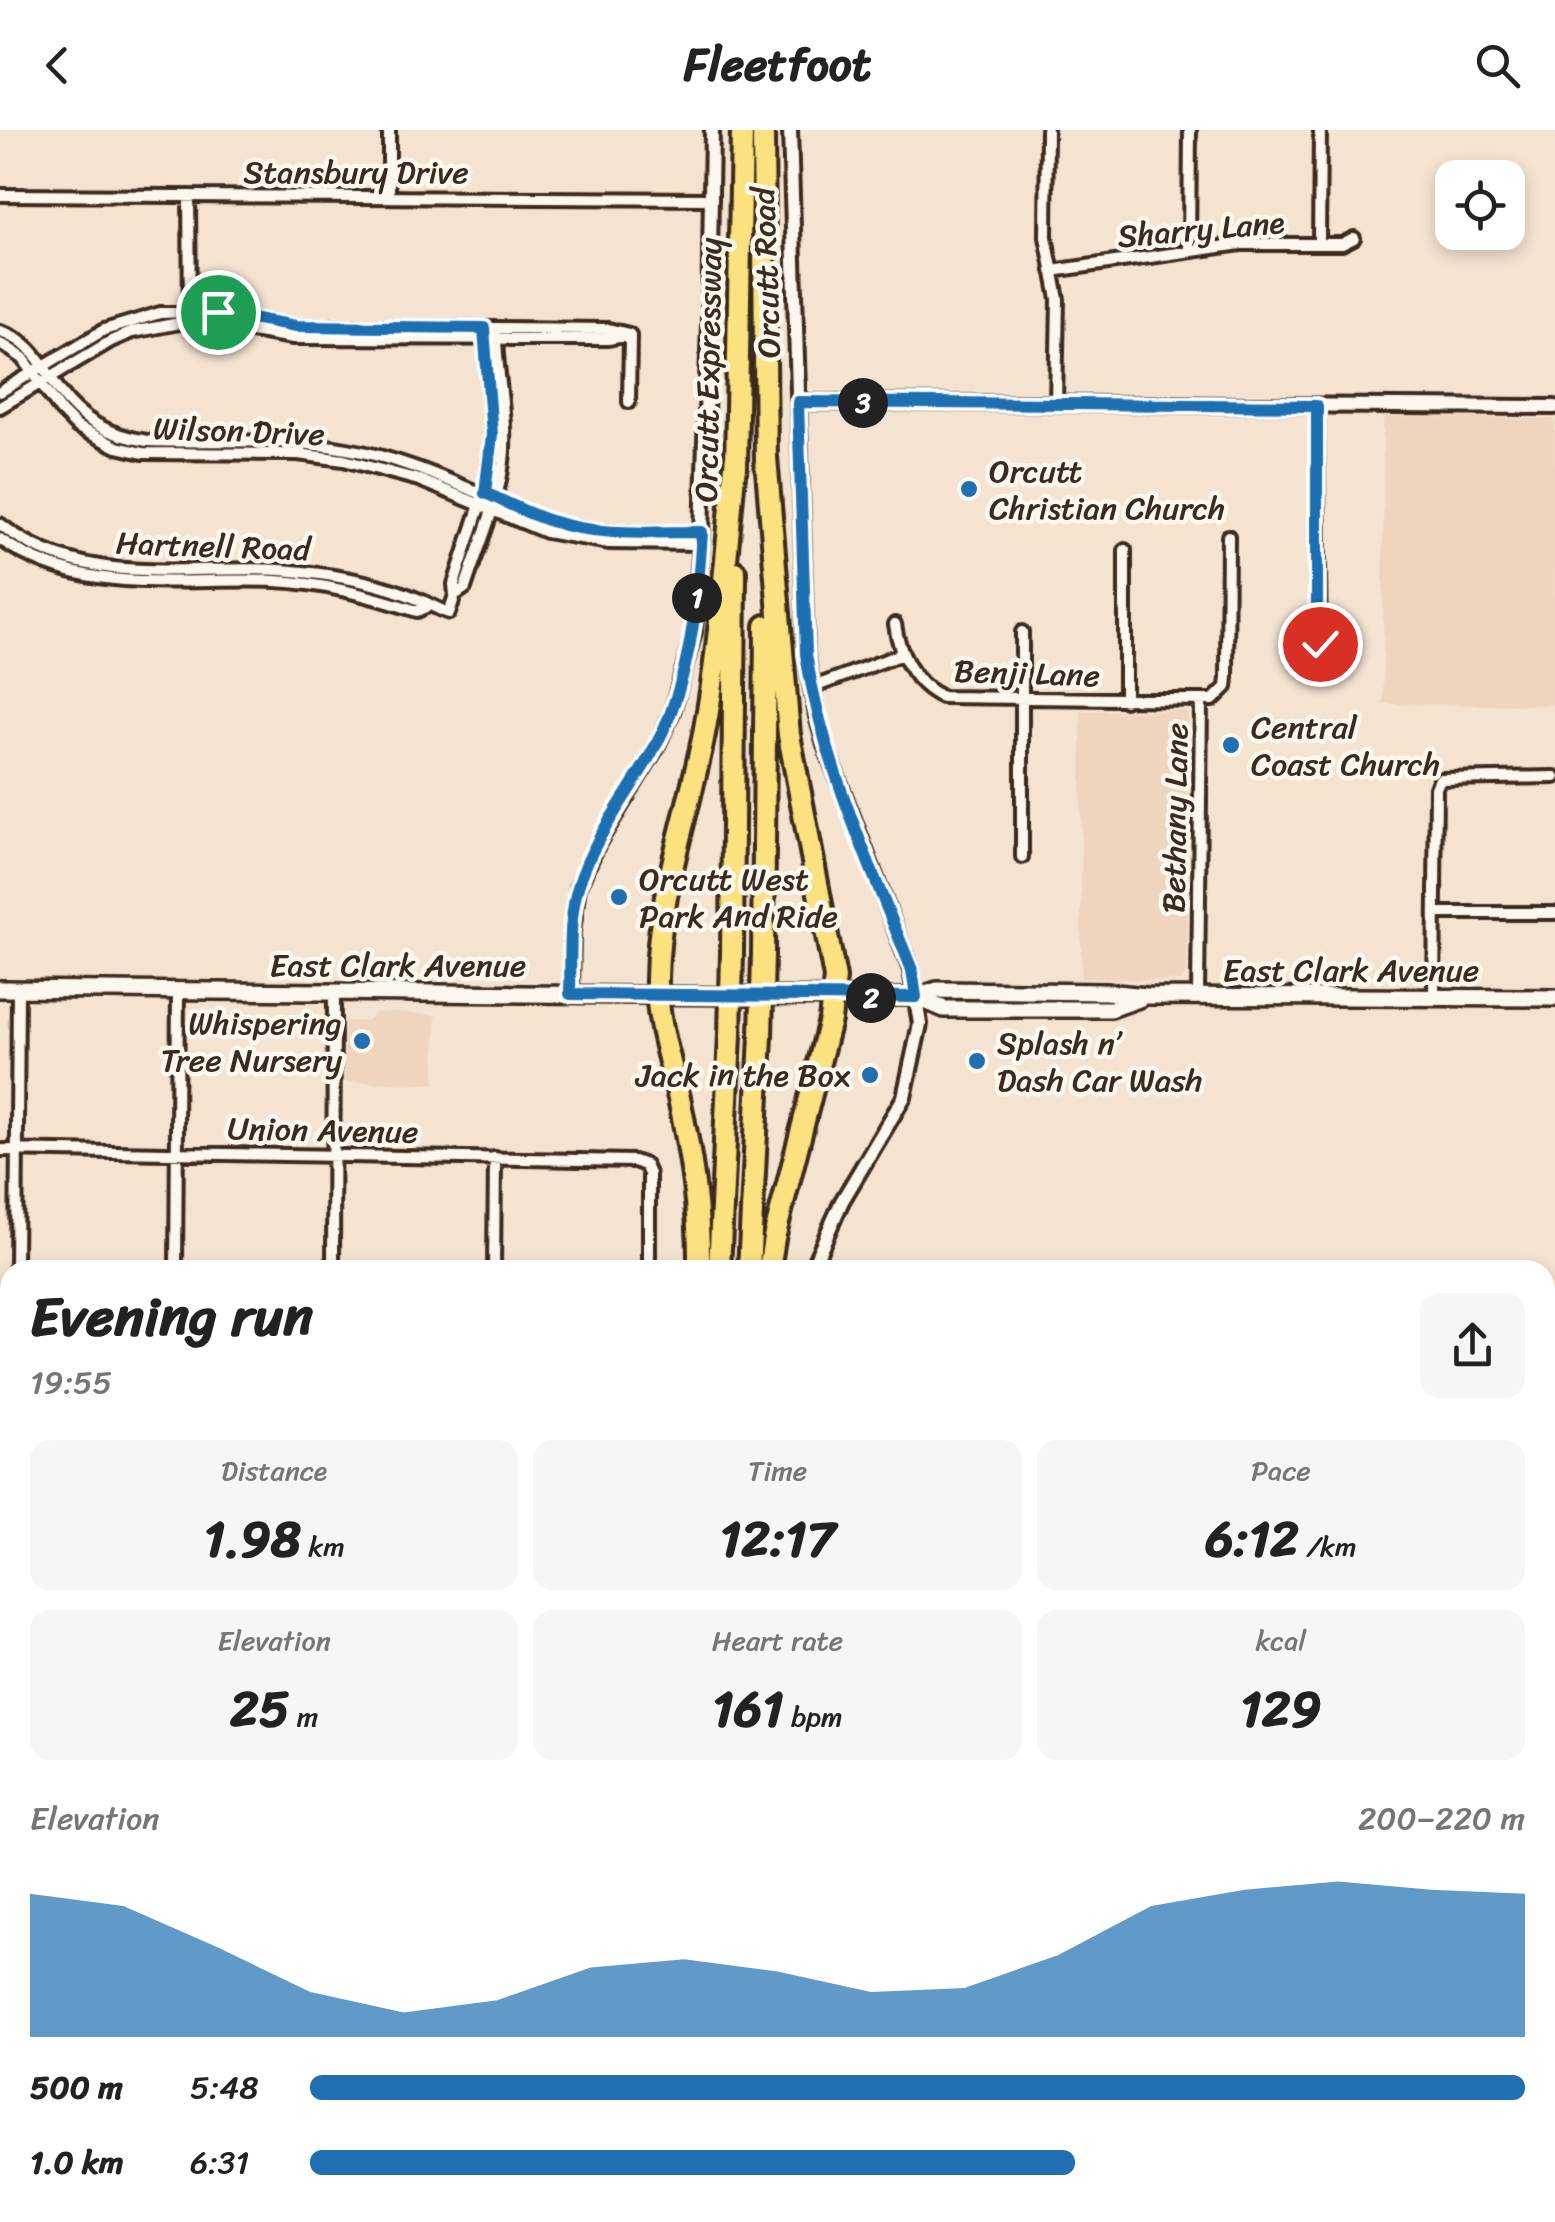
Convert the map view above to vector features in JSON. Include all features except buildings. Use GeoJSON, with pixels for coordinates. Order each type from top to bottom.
{"type":"FeatureCollection","features":[{"type":"Feature","properties":{"kind":"highway","name":"Orcutt Expressway"},"geometry":{"type":"LineString","coordinates":[[719,1260],[732,954],[742,130]]}},
{"type":"Feature","properties":{"kind":"highway","name":"Orcutt Expressway"},"geometry":{"type":"LineString","coordinates":[[750,1260],[763,954],[763,130]]}},
{"type":"Feature","properties":{"kind":"highway"},"geometry":{"type":"LineString","coordinates":[[699,1260],[693,1166],[657,995],[660,923],[712,682],[736,456]]}},
{"type":"Feature","properties":{"kind":"highway"},"geometry":{"type":"LineString","coordinates":[[766,457],[789,736],[834,978],[834,997],[771,1260]]}},
{"type":"Feature","properties":{"kind":"main road","name":"East Clark Avenue"},"geometry":{"type":"LineString","coordinates":[[0,989],[834,997],[916,997],[937,990],[1147,996],[1555,998]]}},
{"type":"Feature","properties":{"kind":"street"},"geometry":{"type":"LineString","coordinates":[[389,197],[390,130]]}},
{"type":"Feature","properties":{"kind":"street"},"geometry":{"type":"LineString","coordinates":[[570,994],[578,887],[598,843],[639,779],[672,712],[694,632],[701,538],[712,130]]}},
{"type":"Feature","properties":{"kind":"street","name":"Orcutt Road"},"geometry":{"type":"LineString","coordinates":[[790,130],[806,654],[826,748],[912,970],[920,1024],[904,1097],[842,1201],[815,1260]]}},
{"type":"Feature","properties":{"kind":"street"},"geometry":{"type":"LineString","coordinates":[[1046,130],[1046,237],[1058,298],[1056,404]]}},
{"type":"Feature","properties":{"kind":"street"},"geometry":{"type":"LineString","coordinates":[[1190,130],[1190,250]]}},
{"type":"Feature","properties":{"kind":"street"},"geometry":{"type":"LineString","coordinates":[[1319,244],[1320,130]]}},
{"type":"Feature","properties":{"kind":"street","name":"Stansbury Drive"},"geometry":{"type":"LineString","coordinates":[[0,195],[712,199]]}},
{"type":"Feature","properties":{"kind":"street"},"geometry":{"type":"LineString","coordinates":[[189,196],[190,316]]}},
{"type":"Feature","properties":{"kind":"street","name":"Sharry Lane"},"geometry":{"type":"LineString","coordinates":[[1052,270],[1241,244],[1342,244],[1354,238]]}},
{"type":"Feature","properties":{"kind":"street"},"geometry":{"type":"LineString","coordinates":[[0,407],[104,330],[160,313],[190,316],[218,312],[362,333],[608,340],[630,334],[630,402]]}},
{"type":"Feature","properties":{"kind":"street"},"geometry":{"type":"LineString","coordinates":[[0,330],[24,340],[42,374]]}},
{"type":"Feature","properties":{"kind":"street","name":"Hartnell Road"},"geometry":{"type":"LineString","coordinates":[[0,540],[58,570],[89,578],[308,572],[365,582],[450,613],[454,584],[503,462],[504,436],[490,334]]}},
{"type":"Feature","properties":{"kind":"street"},"geometry":{"type":"LineString","coordinates":[[0,343],[16,351],[42,374]]}},
{"type":"Feature","properties":{"kind":"street"},"geometry":{"type":"LineString","coordinates":[[0,392],[42,374]]}},
{"type":"Feature","properties":{"kind":"street","name":"Wilson Drive"},"geometry":{"type":"LineString","coordinates":[[42,374],[77,427],[117,447],[156,454],[239,448],[344,460],[576,527],[701,538]]}},
{"type":"Feature","properties":{"kind":"street"},"geometry":{"type":"LineString","coordinates":[[798,402],[1555,407]]}},
{"type":"Feature","properties":{"kind":"street"},"geometry":{"type":"LineString","coordinates":[[1317,406],[1320,644]]}},
{"type":"Feature","properties":{"kind":"street","name":"Hartnell Road"},"geometry":{"type":"LineString","coordinates":[[0,524],[37,548],[63,559],[127,576]]}},
{"type":"Feature","properties":{"kind":"street","name":"Bethany Lane"},"geometry":{"type":"LineString","coordinates":[[1198,996],[1202,701],[1213,700],[1226,686],[1228,536]]}},
{"type":"Feature","properties":{"kind":"street"},"geometry":{"type":"LineString","coordinates":[[1124,550],[1125,701]]}},
{"type":"Feature","properties":{"kind":"street","name":"Benji Lane"},"geometry":{"type":"LineString","coordinates":[[895,624],[902,654],[926,688],[942,697],[1202,701]]}},
{"type":"Feature","properties":{"kind":"street"},"geometry":{"type":"LineString","coordinates":[[1022,632],[1022,857]]}},
{"type":"Feature","properties":{"kind":"street"},"geometry":{"type":"LineString","coordinates":[[811,688],[902,654]]}},
{"type":"Feature","properties":{"kind":"street"},"geometry":{"type":"LineString","coordinates":[[1434,997],[1436,788],[1440,779],[1555,777]]}},
{"type":"Feature","properties":{"kind":"street"},"geometry":{"type":"LineString","coordinates":[[1435,912],[1555,914]]}},
{"type":"Feature","properties":{"kind":"street"},"geometry":{"type":"LineString","coordinates":[[16,1260],[18,989]]}},
{"type":"Feature","properties":{"kind":"street"},"geometry":{"type":"LineString","coordinates":[[176,1260],[178,991]]}},
{"type":"Feature","properties":{"kind":"street"},"geometry":{"type":"LineString","coordinates":[[333,1260],[334,993]]}},
{"type":"Feature","properties":{"kind":"street","name":"Union Avenue"},"geometry":{"type":"LineString","coordinates":[[0,1150],[634,1160],[645,1165],[650,1188],[650,1260]]}},
{"type":"Feature","properties":{"kind":"street"},"geometry":{"type":"LineString","coordinates":[[494,1260],[495,1158]]}},
{"type":"Feature","properties":{"kind":"shaded area"},"geometry":{"type":"Polygon","coordinates":[[[1383,417],[1555,419],[1555,705],[1383,704],[1383,417]]]}},
{"type":"Feature","properties":{"kind":"shaded area"},"geometry":{"type":"Polygon","coordinates":[[[1081,711],[1184,711],[1188,715],[1187,973],[1180,981],[1081,978],[1081,711]]]}},
{"type":"Feature","properties":{"kind":"shaded area"},"geometry":{"type":"Polygon","coordinates":[[[375,1013],[436,1015],[435,1084],[344,1082],[345,1021],[366,1021],[375,1013]]]}},
{"type":"Feature","properties":{"kind":"place","name":"Orcutt Christian Church"},"geometry":{"type":"Point","coordinates":[969,489]}},
{"type":"Feature","properties":{"kind":"place","name":"Central Coast Church"},"geometry":{"type":"Point","coordinates":[1231,745]}},
{"type":"Feature","properties":{"kind":"place","name":"Orcutt West Park And Ride"},"geometry":{"type":"Point","coordinates":[619,897]}},
{"type":"Feature","properties":{"kind":"place","name":"Whispering Tree Nursery"},"geometry":{"type":"Point","coordinates":[362,1041]}},
{"type":"Feature","properties":{"kind":"place","name":"Splash n’ Dash Car Wash"},"geometry":{"type":"Point","coordinates":[977,1061]}},
{"type":"Feature","properties":{"kind":"place","name":"Jack in the Box"},"geometry":{"type":"Point","coordinates":[870,1075]}},
{"type":"Feature","properties":{"kind":"route"},"geometry":{"type":"LineString","coordinates":[[218,312],[296,326],[484,328],[492,435],[485,493],[550,521],[576,527],[613,532],[702,532],[694,632],[672,712],[639,779],[598,843],[578,887],[570,994],[916,997],[912,970],[826,748],[811,688],[806,654],[798,402],[1317,406],[1320,644]]}}]}
